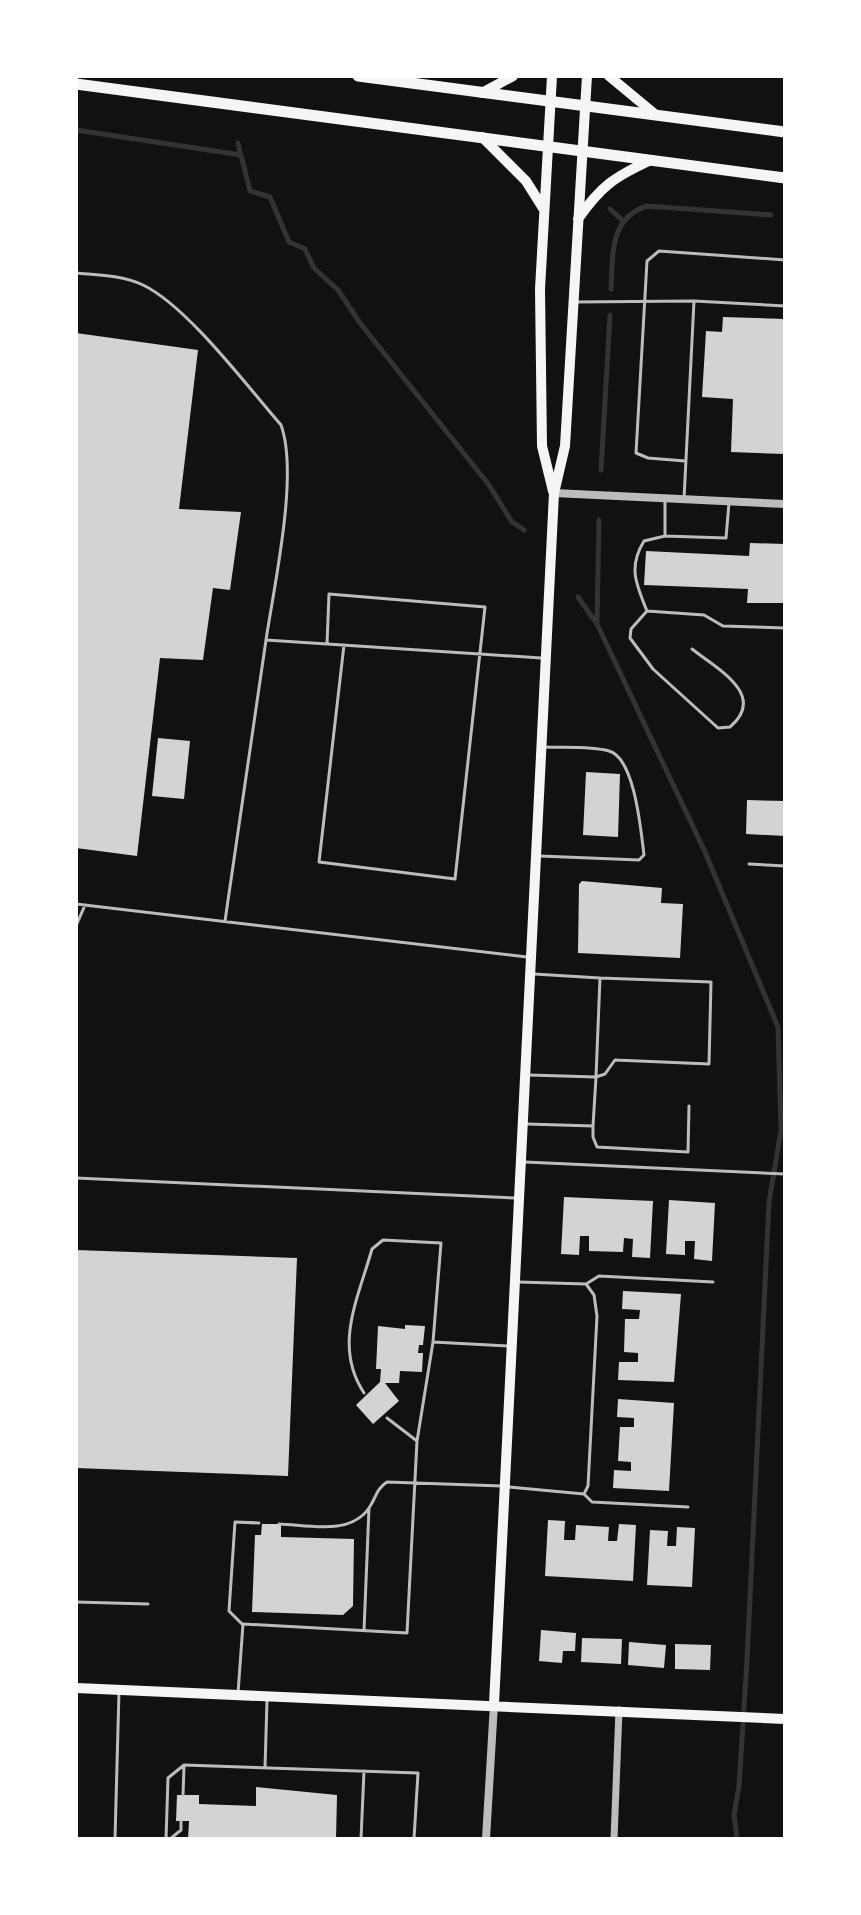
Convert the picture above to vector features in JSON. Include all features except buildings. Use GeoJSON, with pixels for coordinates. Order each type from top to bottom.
{"type":"FeatureCollection","features":[{"type":"Feature","properties":{"kind":"highway"},"geometry":{"type":"LineString","coordinates":[[358,76],[785,132]]}},
{"type":"Feature","properties":{"kind":"highway"},"geometry":{"type":"LineString","coordinates":[[76,84],[785,178]]}},
{"type":"Feature","properties":{"kind":"main road"},"geometry":{"type":"LineString","coordinates":[[482,93],[513,76]]}},
{"type":"Feature","properties":{"kind":"main road"},"geometry":{"type":"LineString","coordinates":[[552,76],[540,289],[542,446],[554,493]]}},
{"type":"Feature","properties":{"kind":"main road"},"geometry":{"type":"LineString","coordinates":[[494,1704],[554,493],[565,446],[587,76]]}},
{"type":"Feature","properties":{"kind":"main road"},"geometry":{"type":"LineString","coordinates":[[609,76],[656,115]]}},
{"type":"Feature","properties":{"kind":"main road"},"geometry":{"type":"LineString","coordinates":[[482,137],[526,181],[543,208]]}},
{"type":"Feature","properties":{"kind":"main road"},"geometry":{"type":"LineString","coordinates":[[577,221],[599,189],[615,176],[651,160]]}},
{"type":"Feature","properties":{"kind":"main road"},"geometry":{"type":"LineString","coordinates":[[76,1688],[785,1719]]}},
{"type":"Feature","properties":{"kind":"street"},"geometry":{"type":"LineString","coordinates":[[554,493],[785,504]]}},
{"type":"Feature","properties":{"kind":"street"},"geometry":{"type":"LineString","coordinates":[[486,1839],[494,1704]]}},
{"type":"Feature","properties":{"kind":"street"},"geometry":{"type":"LineString","coordinates":[[614,1839],[619,1710]]}},
{"type":"Feature","properties":{"kind":"lane"},"geometry":{"type":"LineString","coordinates":[[685,461],[648,458],[636,453],[647,261],[651,254],[659,251],[785,260]]}},
{"type":"Feature","properties":{"kind":"lane"},"geometry":{"type":"LineString","coordinates":[[76,273],[142,284],[157,294],[189,322],[281,425],[287,441],[285,491],[266,640],[225,921]]}},
{"type":"Feature","properties":{"kind":"lane"},"geometry":{"type":"LineString","coordinates":[[572,302],[694,301],[785,306]]}},
{"type":"Feature","properties":{"kind":"lane"},"geometry":{"type":"LineString","coordinates":[[684,499],[694,301]]}},
{"type":"Feature","properties":{"kind":"lane"},"geometry":{"type":"LineString","coordinates":[[665,498],[665,536]]}},
{"type":"Feature","properties":{"kind":"lane"},"geometry":{"type":"LineString","coordinates":[[647,611],[633,577],[635,556],[644,541],[665,536],[726,538],[729,501]]}},
{"type":"Feature","properties":{"kind":"lane"},"geometry":{"type":"LineString","coordinates":[[327,644],[329,594],[485,607],[455,879],[319,862],[344,645]]}},
{"type":"Feature","properties":{"kind":"lane"},"geometry":{"type":"LineString","coordinates":[[647,611],[704,615],[723,626],[785,628]]}},
{"type":"Feature","properties":{"kind":"lane"},"geometry":{"type":"LineString","coordinates":[[647,611],[631,629],[630,638],[653,669],[718,728],[730,727],[745,707],[746,697],[740,688],[692,649]]}},
{"type":"Feature","properties":{"kind":"lane"},"geometry":{"type":"LineString","coordinates":[[266,640],[546,659]]}},
{"type":"Feature","properties":{"kind":"lane"},"geometry":{"type":"LineString","coordinates":[[536,855],[639,860],[644,855],[637,798],[621,760],[610,751],[541,747]]}},
{"type":"Feature","properties":{"kind":"lane"},"geometry":{"type":"LineString","coordinates":[[749,864],[785,866]]}},
{"type":"Feature","properties":{"kind":"lane"},"geometry":{"type":"LineString","coordinates":[[76,904],[531,957]]}},
{"type":"Feature","properties":{"kind":"lane"},"geometry":{"type":"LineString","coordinates":[[76,926],[85,905]]}},
{"type":"Feature","properties":{"kind":"lane"},"geometry":{"type":"LineString","coordinates":[[526,1074],[596,1077],[605,1074],[615,1060],[709,1064],[711,982],[530,974]]}},
{"type":"Feature","properties":{"kind":"lane"},"geometry":{"type":"LineString","coordinates":[[600,978],[593,1126],[597,1147],[688,1152],[689,1106]]}},
{"type":"Feature","properties":{"kind":"lane"},"geometry":{"type":"LineString","coordinates":[[523,1124],[593,1126]]}},
{"type":"Feature","properties":{"kind":"lane"},"geometry":{"type":"LineString","coordinates":[[521,1162],[783,1174]]}},
{"type":"Feature","properties":{"kind":"lane"},"geometry":{"type":"LineString","coordinates":[[76,1178],[519,1199]]}},
{"type":"Feature","properties":{"kind":"lane"},"geometry":{"type":"LineString","coordinates":[[259,1523],[235,1522],[229,1611],[243,1624],[407,1633],[417,1441],[433,1342],[441,1243],[378,1242],[372,1249],[347,1343],[349,1367],[364,1393]]}},
{"type":"Feature","properties":{"kind":"lane"},"geometry":{"type":"LineString","coordinates":[[516,1282],[586,1284],[599,1276],[713,1282]]}},
{"type":"Feature","properties":{"kind":"lane"},"geometry":{"type":"LineString","coordinates":[[584,1494],[588,1486],[597,1316],[594,1295],[586,1284]]}},
{"type":"Feature","properties":{"kind":"lane"},"geometry":{"type":"LineString","coordinates":[[433,1342],[512,1346]]}},
{"type":"Feature","properties":{"kind":"lane"},"geometry":{"type":"LineString","coordinates":[[387,1418],[417,1441]]}},
{"type":"Feature","properties":{"kind":"lane"},"geometry":{"type":"LineString","coordinates":[[279,1524],[344,1526],[357,1521],[369,1508],[379,1487],[387,1482],[504,1486],[584,1494],[592,1502],[688,1507]]}},
{"type":"Feature","properties":{"kind":"lane"},"geometry":{"type":"LineString","coordinates":[[364,1631],[369,1508]]}},
{"type":"Feature","properties":{"kind":"lane"},"geometry":{"type":"LineString","coordinates":[[76,1602],[148,1604]]}},
{"type":"Feature","properties":{"kind":"lane"},"geometry":{"type":"LineString","coordinates":[[238,1693],[243,1624]]}},
{"type":"Feature","properties":{"kind":"lane"},"geometry":{"type":"LineString","coordinates":[[115,1839],[119,1689]]}},
{"type":"Feature","properties":{"kind":"lane"},"geometry":{"type":"LineString","coordinates":[[265,1768],[268,1694]]}},
{"type":"Feature","properties":{"kind":"lane"},"geometry":{"type":"LineString","coordinates":[[183,1795],[184,1765]]}},
{"type":"Feature","properties":{"kind":"lane"},"geometry":{"type":"LineString","coordinates":[[168,1839],[168,1778],[184,1765],[418,1773],[414,1839]]}},
{"type":"Feature","properties":{"kind":"lane"},"geometry":{"type":"LineString","coordinates":[[361,1839],[364,1771]]}},
{"type":"Feature","properties":{"kind":"lane"},"geometry":{"type":"LineString","coordinates":[[168,1839],[181,1830],[181,1821]]}},
{"type":"Feature","properties":{"kind":"waterway"},"geometry":{"type":"LineString","coordinates":[[76,130],[241,155],[250,191],[270,197],[289,242],[305,249],[314,268],[338,290],[360,323],[489,485],[512,522],[524,530]]}},
{"type":"Feature","properties":{"kind":"waterway"},"geometry":{"type":"LineString","coordinates":[[238,143],[241,157]]}},
{"type":"Feature","properties":{"kind":"waterway"},"geometry":{"type":"LineString","coordinates":[[611,289],[613,251],[619,229],[626,219],[647,206],[771,215]]}},
{"type":"Feature","properties":{"kind":"waterway"},"geometry":{"type":"LineString","coordinates":[[610,209],[623,221]]}},
{"type":"Feature","properties":{"kind":"waterway"},"geometry":{"type":"LineString","coordinates":[[601,470],[610,315]]}},
{"type":"Feature","properties":{"kind":"waterway"},"geometry":{"type":"LineString","coordinates":[[597,623],[599,520]]}},
{"type":"Feature","properties":{"kind":"waterway"},"geometry":{"type":"LineString","coordinates":[[578,597],[597,624],[705,852],[778,1027],[781,1130],[769,1202],[747,1660],[739,1786],[734,1815],[737,1839]]}}]}
